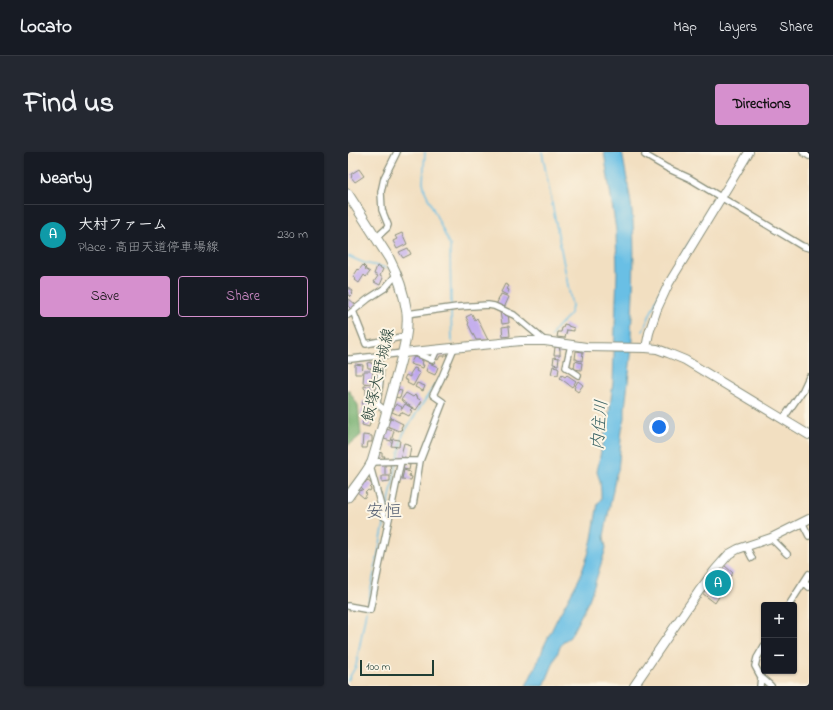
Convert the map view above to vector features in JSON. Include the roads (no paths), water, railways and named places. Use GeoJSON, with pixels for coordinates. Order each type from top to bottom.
{"type":"FeatureCollection","features":[{"type":"Feature","properties":{"kind":"main road","name":"飯塚大野城線"},"geometry":{"type":"LineString","coordinates":[[348,194],[397,274],[407,314],[407,330],[402,353],[387,412],[371,464],[348,497]]}},
{"type":"Feature","properties":{"kind":"street"},"geometry":{"type":"LineString","coordinates":[[376,238],[387,228],[388,225],[382,210],[381,192],[384,178],[397,152]]}},
{"type":"Feature","properties":{"kind":"street"},"geometry":{"type":"LineString","coordinates":[[647,152],[645,155],[667,168],[689,178],[802,246],[809,248]]}},
{"type":"Feature","properties":{"kind":"street"},"geometry":{"type":"LineString","coordinates":[[642,348],[662,296],[669,283],[749,152]]}},
{"type":"Feature","properties":{"kind":"street"},"geometry":{"type":"LineString","coordinates":[[803,152],[809,156]]}},
{"type":"Feature","properties":{"kind":"street"},"geometry":{"type":"LineString","coordinates":[[397,274],[385,288],[350,313],[366,344],[406,336]]}},
{"type":"Feature","properties":{"kind":"street"},"geometry":{"type":"LineString","coordinates":[[407,314],[456,307],[494,306],[514,315],[545,341]]}},
{"type":"Feature","properties":{"kind":"street"},"geometry":{"type":"LineString","coordinates":[[348,359],[521,341],[545,341],[586,347],[658,349],[685,360],[809,435]]}},
{"type":"Feature","properties":{"kind":"street"},"geometry":{"type":"LineString","coordinates":[[571,345],[566,367],[578,375]]}},
{"type":"Feature","properties":{"kind":"street"},"geometry":{"type":"LineString","coordinates":[[413,505],[420,461],[443,402],[433,395],[454,348]]}},
{"type":"Feature","properties":{"kind":"street"},"geometry":{"type":"LineString","coordinates":[[378,356],[381,375],[377,404],[387,412]]}},
{"type":"Feature","properties":{"kind":"street"},"geometry":{"type":"LineString","coordinates":[[783,419],[803,390],[809,377]]}},
{"type":"Feature","properties":{"kind":"street"},"geometry":{"type":"LineString","coordinates":[[387,518],[371,464],[398,461],[420,461]]}},
{"type":"Feature","properties":{"kind":"street"},"geometry":{"type":"LineString","coordinates":[[348,606],[370,610],[398,461]]}},
{"type":"Feature","properties":{"kind":"street"},"geometry":{"type":"LineString","coordinates":[[634,686],[679,619],[715,570],[729,554],[738,549],[771,538],[806,520],[809,536]]}},
{"type":"Feature","properties":{"kind":"street"},"geometry":{"type":"LineString","coordinates":[[771,538],[787,554]]}},
{"type":"Feature","properties":{"kind":"street"},"geometry":{"type":"LineString","coordinates":[[746,546],[752,558]]}},
{"type":"Feature","properties":{"kind":"street"},"geometry":{"type":"LineString","coordinates":[[791,602],[809,574]]}},
{"type":"Feature","properties":{"kind":"street"},"geometry":{"type":"LineString","coordinates":[[804,582],[809,587]]}},
{"type":"Feature","properties":{"kind":"street"},"geometry":{"type":"LineString","coordinates":[[761,651],[754,666],[771,686]]}},
{"type":"Feature","properties":{"kind":"street"},"geometry":{"type":"LineString","coordinates":[[760,686],[762,677]]}},
{"type":"Feature","properties":{"kind":"water"},"geometry":{"type":"Polygon","coordinates":[[[604,152],[622,152],[630,195],[634,235],[631,334],[633,339],[618,471],[616,474],[604,536],[606,548],[589,600],[570,637],[564,641],[560,647],[544,686],[526,686],[557,619],[579,579],[588,555],[598,503],[601,499],[600,481],[597,472],[603,440],[608,424],[613,382],[617,273],[616,230],[604,152]]]}},
{"type":"Feature","properties":{"kind":"waterway"},"geometry":{"type":"LineString","coordinates":[[425,152],[423,182],[425,191],[450,246],[451,306]]}},
{"type":"Feature","properties":{"kind":"waterway"},"geometry":{"type":"LineString","coordinates":[[542,152],[572,306],[568,316],[555,329],[551,337]]}},
{"type":"Feature","properties":{"kind":"waterway"},"geometry":{"type":"LineString","coordinates":[[643,331],[661,289],[716,199],[715,196]]}},
{"type":"Feature","properties":{"kind":"waterway"},"geometry":{"type":"LineString","coordinates":[[348,256],[364,263],[387,268]]}},
{"type":"Feature","properties":{"kind":"waterway"},"geometry":{"type":"LineString","coordinates":[[451,310],[452,343]]}},
{"type":"Feature","properties":{"kind":"waterway"},"geometry":{"type":"LineString","coordinates":[[398,459],[403,434],[436,383]]}},
{"type":"Feature","properties":{"kind":"waterway"},"geometry":{"type":"LineString","coordinates":[[386,516],[397,463]]}},
{"type":"Feature","properties":{"kind":"waterway"},"geometry":{"type":"LineString","coordinates":[[367,608],[385,520]]}},
{"type":"Feature","properties":{"kind":"waterway"},"geometry":{"type":"LineString","coordinates":[[348,680],[356,666],[366,611]]}},
{"type":"Feature","properties":{"kind":"place","name":"大村ファーム"},"geometry":{"type":"Point","coordinates":[718,583]}},
{"type":"Feature","properties":{"kind":"district","name":"安恒"},"geometry":{"type":"Point","coordinates":[384,513]}},
{"type":"Feature","properties":{"kind":"water label","name":"内住川"},"geometry":{"type":"Point","coordinates":[600,425]}}]}
